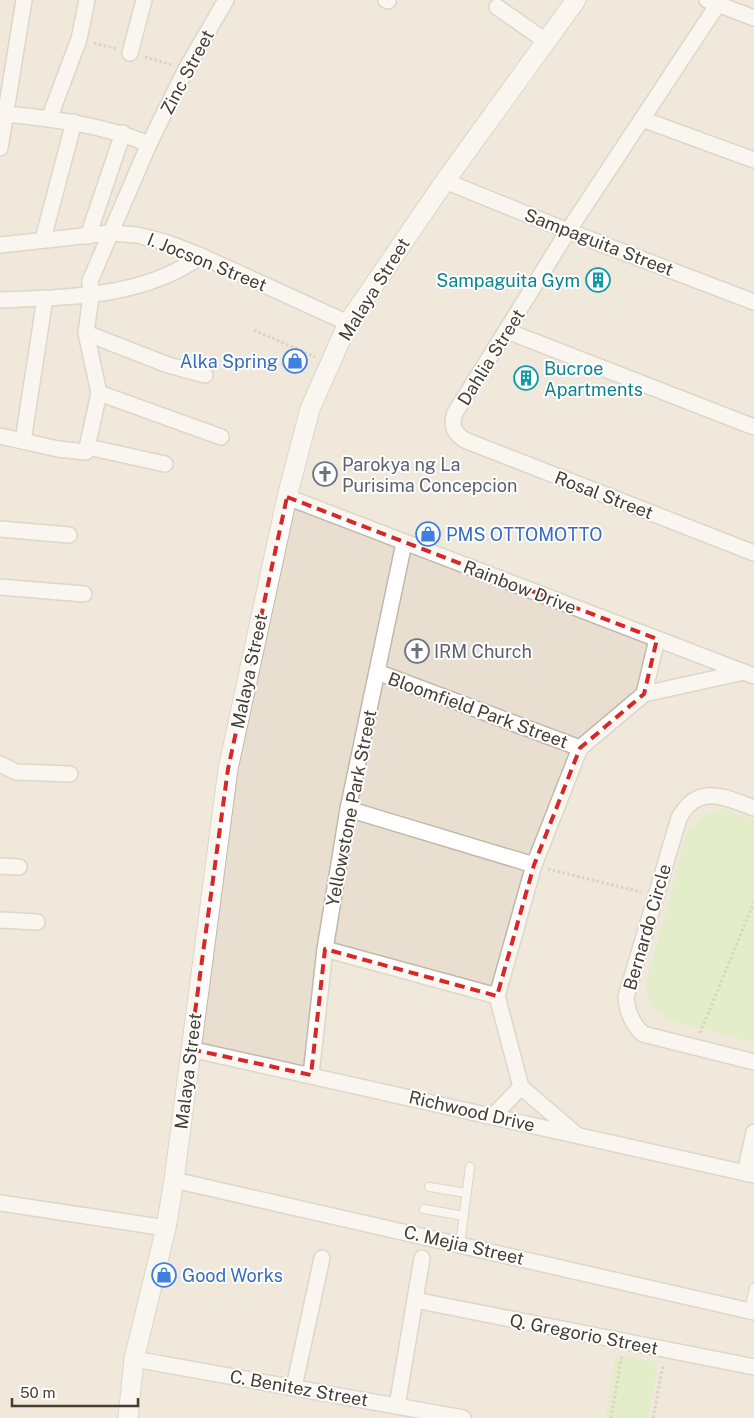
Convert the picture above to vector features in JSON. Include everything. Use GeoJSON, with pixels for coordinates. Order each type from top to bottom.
{"type":"FeatureCollection","features":[{"type":"Feature","properties":{"kind":"street"},"geometry":{"type":"LineString","coordinates":[[0,148],[4,103],[24,0]]}},
{"type":"Feature","properties":{"kind":"street"},"geometry":{"type":"LineString","coordinates":[[49,119],[79,40],[87,0]]}},
{"type":"Feature","properties":{"kind":"street"},"geometry":{"type":"LineString","coordinates":[[130,53],[144,0]]}},
{"type":"Feature","properties":{"kind":"street","name":"Zinc Street"},"geometry":{"type":"LineString","coordinates":[[99,394],[86,333],[91,296],[90,281],[149,144],[186,69],[226,0]]}},
{"type":"Feature","properties":{"kind":"street","name":"Malaya Street"},"geometry":{"type":"LineString","coordinates":[[128,1418],[134,1359],[166,1228],[174,1180],[228,770],[287,497],[310,409],[348,323],[445,181],[576,0]]}},
{"type":"Feature","properties":{"kind":"street"},"geometry":{"type":"LineString","coordinates":[[712,2],[754,18]]}},
{"type":"Feature","properties":{"kind":"street","name":"Dahlia Street"},"geometry":{"type":"LineString","coordinates":[[456,433],[453,425],[455,413],[568,231],[642,118],[712,2]]}},
{"type":"Feature","properties":{"kind":"street"},"geometry":{"type":"LineString","coordinates":[[497,7],[547,42]]}},
{"type":"Feature","properties":{"kind":"street"},"geometry":{"type":"LineString","coordinates":[[4,103],[49,119],[74,122],[123,133],[149,144]]}},
{"type":"Feature","properties":{"kind":"street"},"geometry":{"type":"LineString","coordinates":[[642,118],[754,160]]}},
{"type":"Feature","properties":{"kind":"street"},"geometry":{"type":"LineString","coordinates":[[43,239],[74,122]]}},
{"type":"Feature","properties":{"kind":"street"},"geometry":{"type":"LineString","coordinates":[[88,236],[123,133]]}},
{"type":"Feature","properties":{"kind":"street","name":"Sampaguita Street"},"geometry":{"type":"LineString","coordinates":[[445,181],[568,231],[754,302]]}},
{"type":"Feature","properties":{"kind":"street","name":"I. Jocson Street"},"geometry":{"type":"LineString","coordinates":[[0,245],[110,232],[138,235],[165,242],[201,256],[348,323]]}},
{"type":"Feature","properties":{"kind":"street"},"geometry":{"type":"LineString","coordinates":[[0,300],[91,296],[159,279],[185,268],[201,256]]}},
{"type":"Feature","properties":{"kind":"street"},"geometry":{"type":"LineString","coordinates":[[23,441],[44,298]]}},
{"type":"Feature","properties":{"kind":"street"},"geometry":{"type":"LineString","coordinates":[[507,331],[754,427]]}},
{"type":"Feature","properties":{"kind":"street"},"geometry":{"type":"LineString","coordinates":[[86,333],[168,366],[205,375]]}},
{"type":"Feature","properties":{"kind":"street"},"geometry":{"type":"LineString","coordinates":[[87,450],[99,394],[221,437]]}},
{"type":"Feature","properties":{"kind":"street","name":"Rosal Street"},"geometry":{"type":"LineString","coordinates":[[456,433],[466,441],[754,553]]}},
{"type":"Feature","properties":{"kind":"street"},"geometry":{"type":"LineString","coordinates":[[0,436],[82,453],[87,450],[165,464]]}},
{"type":"Feature","properties":{"kind":"street","name":"Rainbow Drive"},"geometry":{"type":"LineString","coordinates":[[287,497],[749,674]]}},
{"type":"Feature","properties":{"kind":"street"},"geometry":{"type":"LineString","coordinates":[[0,529],[69,535]]}},
{"type":"Feature","properties":{"kind":"street","name":"Yellowstone Park Street"},"geometry":{"type":"LineString","coordinates":[[311,1075],[325,949],[348,809],[404,543]]}},
{"type":"Feature","properties":{"kind":"street"},"geometry":{"type":"LineString","coordinates":[[0,586],[84,594]]}},
{"type":"Feature","properties":{"kind":"street"},"geometry":{"type":"LineString","coordinates":[[644,694],[657,639]]}},
{"type":"Feature","properties":{"kind":"street","name":"Bloomfield Park Street"},"geometry":{"type":"LineString","coordinates":[[377,672],[580,748]]}},
{"type":"Feature","properties":{"kind":"street"},"geometry":{"type":"LineString","coordinates":[[577,1135],[521,1087],[497,996],[534,865],[580,748],[644,694],[749,674]]}},
{"type":"Feature","properties":{"kind":"street"},"geometry":{"type":"LineString","coordinates":[[0,764],[16,772],[70,774]]}},
{"type":"Feature","properties":{"kind":"street","name":"Bernardo Circle"},"geometry":{"type":"LineString","coordinates":[[754,808],[717,794],[694,800],[684,808],[679,818],[626,997],[627,1007],[635,1027],[643,1034],[754,1062]]}},
{"type":"Feature","properties":{"kind":"street"},"geometry":{"type":"LineString","coordinates":[[348,809],[534,865]]}},
{"type":"Feature","properties":{"kind":"street"},"geometry":{"type":"LineString","coordinates":[[0,866],[19,868]]}},
{"type":"Feature","properties":{"kind":"street"},"geometry":{"type":"LineString","coordinates":[[0,920],[37,922]]}},
{"type":"Feature","properties":{"kind":"street"},"geometry":{"type":"LineString","coordinates":[[325,949],[497,996]]}},
{"type":"Feature","properties":{"kind":"street","name":"Richwood Drive"},"geometry":{"type":"LineString","coordinates":[[190,1050],[311,1075],[749,1174]]}},
{"type":"Feature","properties":{"kind":"street"},"geometry":{"type":"LineString","coordinates":[[493,1116],[521,1087]]}},
{"type":"Feature","properties":{"kind":"street"},"geometry":{"type":"LineString","coordinates":[[749,1174],[754,1132]]}},
{"type":"Feature","properties":{"kind":"street","name":"C. Mejia Street"},"geometry":{"type":"LineString","coordinates":[[174,1180],[752,1311]]}},
{"type":"Feature","properties":{"kind":"street"},"geometry":{"type":"LineString","coordinates":[[0,1203],[166,1228]]}},
{"type":"Feature","properties":{"kind":"street"},"geometry":{"type":"LineString","coordinates":[[294,1388],[322,1258]]}},
{"type":"Feature","properties":{"kind":"street"},"geometry":{"type":"LineString","coordinates":[[397,1406],[422,1258]]}},
{"type":"Feature","properties":{"kind":"street","name":"Q. Gregorio Street"},"geometry":{"type":"LineString","coordinates":[[415,1300],[754,1367]]}},
{"type":"Feature","properties":{"kind":"street","name":"C. Benitez Street"},"geometry":{"type":"LineString","coordinates":[[134,1359],[463,1418]]}},
{"type":"Feature","properties":{"kind":"lane"},"geometry":{"type":"LineString","coordinates":[[460,1244],[470,1167]]}},
{"type":"Feature","properties":{"kind":"lane"},"geometry":{"type":"LineString","coordinates":[[429,1187],[466,1193]]}},
{"type":"Feature","properties":{"kind":"lane"},"geometry":{"type":"LineString","coordinates":[[424,1209],[464,1216]]}},
{"type":"Feature","properties":{"kind":"lane"},"geometry":{"type":"LineString","coordinates":[[752,1311],[754,1288]]}},
{"type":"Feature","properties":{"kind":"path"},"geometry":{"type":"LineString","coordinates":[[254,330],[330,364]]}},
{"type":"Feature","properties":{"kind":"path"},"geometry":{"type":"LineString","coordinates":[[534,865],[656,896]]}},
{"type":"Feature","properties":{"kind":"path"},"geometry":{"type":"LineString","coordinates":[[694,1047],[754,902]]}},
{"type":"Feature","properties":{"kind":"path"},"geometry":{"type":"LineString","coordinates":[[611,1418],[625,1342]]}},
{"type":"Feature","properties":{"kind":"path"},"geometry":{"type":"LineString","coordinates":[[653,1418],[666,1350]]}},
{"type":"Feature","properties":{"kind":"highlighted area"},"geometry":{"type":"Polygon","coordinates":[[[287,497],[657,639],[644,694],[580,748],[534,865],[497,996],[325,949],[311,1075],[190,1049],[228,769],[287,497]]]}},
{"type":"Feature","properties":{"kind":"shaded area"},"geometry":{"type":"Polygon","coordinates":[[[0,0],[754,0],[754,1418],[0,1418],[0,0]]]}},
{"type":"Feature","properties":{"kind":"green space"},"geometry":{"type":"Polygon","coordinates":[[[720,808],[754,820],[754,1042],[671,1021],[653,1009],[645,989],[687,832],[704,816],[720,808]]]}},
{"type":"Feature","properties":{"kind":"green space"},"geometry":{"type":"Polygon","coordinates":[[[615,1355],[658,1362],[649,1418],[605,1418],[615,1355]]]}},
{"type":"Feature","properties":{"kind":"place","name":"Sampaguita Gym"},"geometry":{"type":"Point","coordinates":[598,280]}},
{"type":"Feature","properties":{"kind":"place","name":"Alka Spring"},"geometry":{"type":"Point","coordinates":[295,361]}},
{"type":"Feature","properties":{"kind":"place","name":"Bucroe Apartments"},"geometry":{"type":"Point","coordinates":[526,378]}},
{"type":"Feature","properties":{"kind":"place","name":"Parokya ng La Purisima Concepcion"},"geometry":{"type":"Point","coordinates":[325,474]}},
{"type":"Feature","properties":{"kind":"place","name":"PMS OTTOMOTTO"},"geometry":{"type":"Point","coordinates":[428,534]}},
{"type":"Feature","properties":{"kind":"place","name":"IRM Church"},"geometry":{"type":"Point","coordinates":[417,651]}},
{"type":"Feature","properties":{"kind":"place","name":"Good Works"},"geometry":{"type":"Point","coordinates":[164,1275]}}]}
